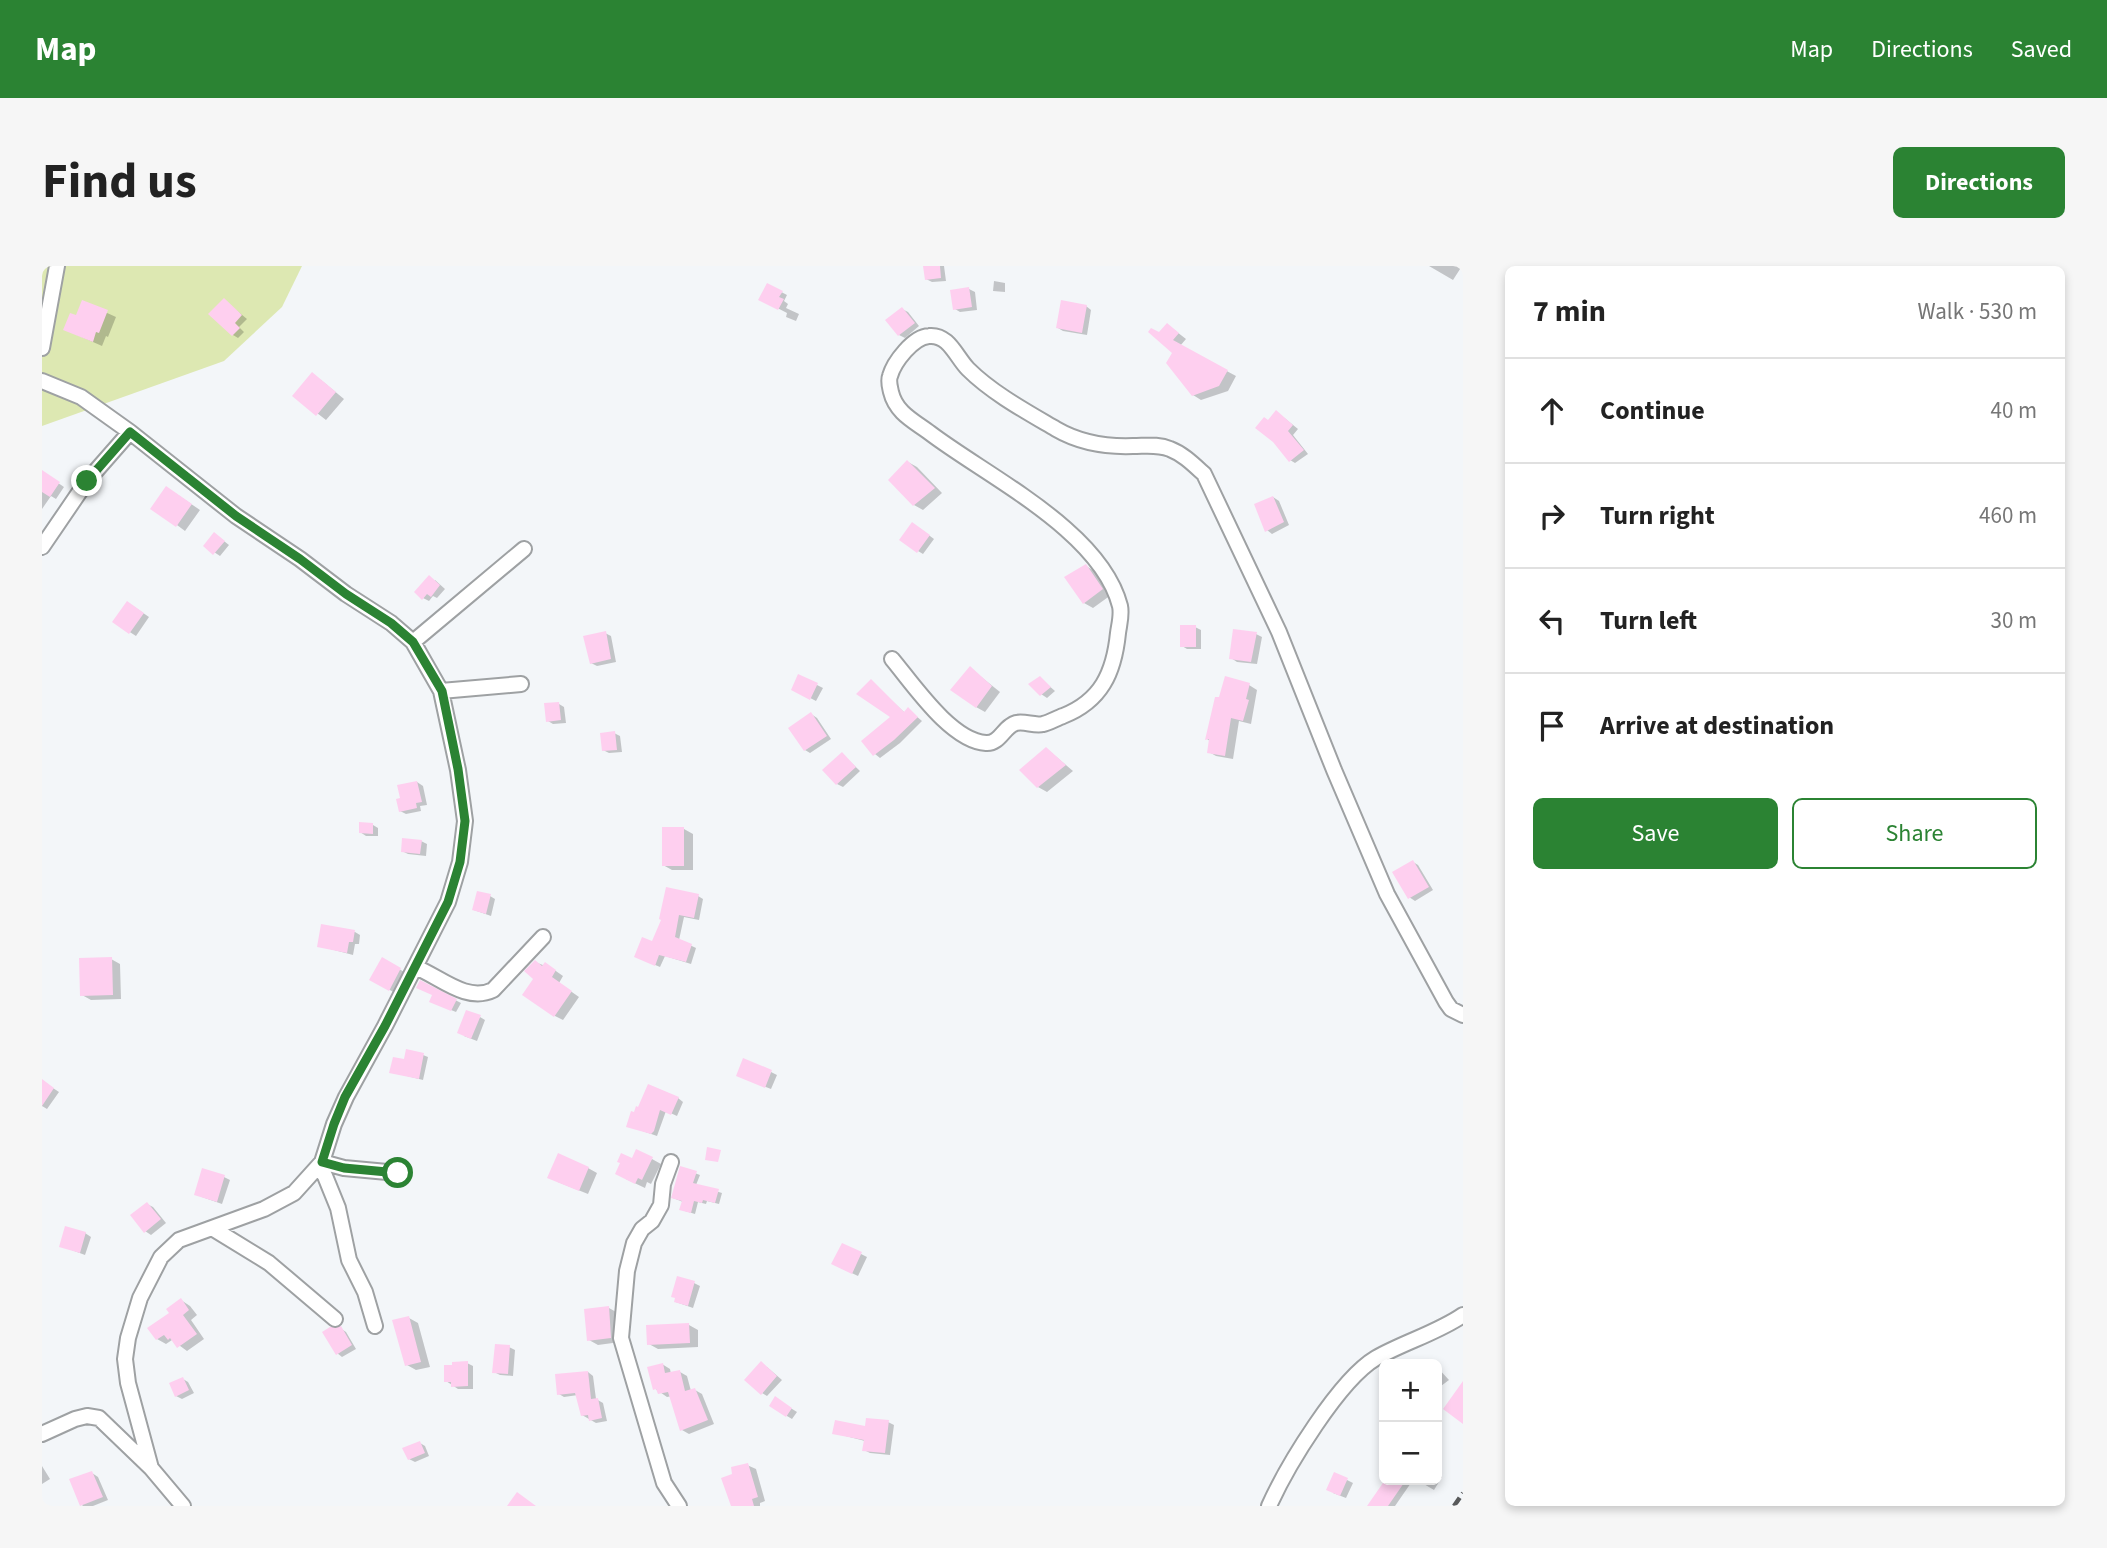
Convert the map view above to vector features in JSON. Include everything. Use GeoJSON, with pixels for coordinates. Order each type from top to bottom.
{"type":"FeatureCollection","features":[{"type":"Feature","properties":{"kind":"street"},"geometry":{"type":"LineString","coordinates":[[42,348],[57,266]]}},
{"type":"Feature","properties":{"kind":"street"},"geometry":{"type":"LineString","coordinates":[[892,659],[939,715],[966,736],[987,743],[997,740],[1004,730],[1016,723],[1042,724],[1081,709],[1101,690],[1116,650],[1121,610],[1106,576],[1092,557],[1054,518],[1005,482],[959,455],[898,410],[889,379],[896,362],[919,338],[930,335],[939,337],[950,345],[968,368],[998,392],[1058,431],[1083,442],[1109,447],[1156,445],[1183,455],[1204,474],[1279,632],[1387,894],[1446,1002],[1451,1009],[1463,1015]]}},
{"type":"Feature","properties":{"kind":"street"},"geometry":{"type":"LineString","coordinates":[[42,381],[81,397],[236,516],[391,623],[413,642],[442,691],[458,769],[465,821],[460,862],[448,902],[345,1097],[320,1164],[294,1193],[264,1209],[179,1240],[161,1257],[140,1298],[128,1338],[125,1359],[128,1383],[151,1468]]}},
{"type":"Feature","properties":{"kind":"street"},"geometry":{"type":"LineString","coordinates":[[42,547],[87,481],[130,432]]}},
{"type":"Feature","properties":{"kind":"street"},"geometry":{"type":"LineString","coordinates":[[413,642],[524,549]]}},
{"type":"Feature","properties":{"kind":"street"},"geometry":{"type":"LineString","coordinates":[[442,691],[521,684]]}},
{"type":"Feature","properties":{"kind":"street"},"geometry":{"type":"LineString","coordinates":[[415,967],[461,991],[485,994],[493,990],[543,937]]}},
{"type":"Feature","properties":{"kind":"street"},"geometry":{"type":"LineString","coordinates":[[671,1162],[663,1184],[662,1205],[634,1243],[627,1271],[621,1338],[664,1483],[679,1506]]}},
{"type":"Feature","properties":{"kind":"street"},"geometry":{"type":"LineString","coordinates":[[320,1164],[398,1173]]}},
{"type":"Feature","properties":{"kind":"street"},"geometry":{"type":"LineString","coordinates":[[320,1164],[338,1208],[349,1259],[365,1292],[375,1326]]}},
{"type":"Feature","properties":{"kind":"street"},"geometry":{"type":"LineString","coordinates":[[212,1228],[269,1263],[335,1319]]}},
{"type":"Feature","properties":{"kind":"street"},"geometry":{"type":"LineString","coordinates":[[1269,1506],[1297,1455],[1338,1393],[1373,1360],[1463,1315]]}},
{"type":"Feature","properties":{"kind":"street"},"geometry":{"type":"LineString","coordinates":[[42,1434],[75,1419],[87,1416],[99,1418],[151,1468],[183,1506]]}},
{"type":"Feature","properties":{"kind":"green space"},"geometry":{"type":"Polygon","coordinates":[[[42,266],[302,266],[282,307],[224,361],[42,426],[42,266]]]}},
{"type":"Feature","properties":{"kind":"building"},"geometry":{"type":"Polygon","coordinates":[[[923,266],[940,266],[941,278],[925,280],[923,266]]]}},
{"type":"Feature","properties":{"kind":"building"},"geometry":{"type":"Polygon","coordinates":[[[767,283],[783,291],[779,297],[784,299],[778,310],[758,300],[767,283]]]}},
{"type":"Feature","properties":{"kind":"building"},"geometry":{"type":"Polygon","coordinates":[[[969,287],[972,307],[953,310],[950,290],[969,287]]]}},
{"type":"Feature","properties":{"kind":"building"},"geometry":{"type":"Polygon","coordinates":[[[224,298],[242,315],[235,323],[240,328],[232,336],[208,314],[224,298]]]}},
{"type":"Feature","properties":{"kind":"building"},"geometry":{"type":"Polygon","coordinates":[[[82,300],[108,310],[93,342],[63,330],[70,313],[76,315],[82,300]]]}},
{"type":"Feature","properties":{"kind":"building"},"geometry":{"type":"Polygon","coordinates":[[[1061,300],[1087,305],[1082,333],[1056,328],[1061,300]]]}},
{"type":"Feature","properties":{"kind":"building"},"geometry":{"type":"Polygon","coordinates":[[[902,307],[915,323],[898,336],[885,320],[902,307]]]}},
{"type":"Feature","properties":{"kind":"building"},"geometry":{"type":"Polygon","coordinates":[[[1167,323],[1179,333],[1173,340],[1228,370],[1219,386],[1192,396],[1166,363],[1172,353],[1148,332],[1151,328],[1159,332],[1167,323]]]}},
{"type":"Feature","properties":{"kind":"building"},"geometry":{"type":"Polygon","coordinates":[[[312,372],[336,392],[316,416],[292,396],[312,372]]]}},
{"type":"Feature","properties":{"kind":"building"},"geometry":{"type":"Polygon","coordinates":[[[1276,410],[1293,425],[1288,431],[1304,450],[1289,462],[1273,442],[1255,428],[1264,417],[1268,420],[1276,410]]]}},
{"type":"Feature","properties":{"kind":"building"},"geometry":{"type":"Polygon","coordinates":[[[907,460],[935,488],[913,506],[888,480],[907,460]]]}},
{"type":"Feature","properties":{"kind":"building"},"geometry":{"type":"Polygon","coordinates":[[[42,470],[60,482],[50,497],[42,492],[42,470]]]}},
{"type":"Feature","properties":{"kind":"building"},"geometry":{"type":"Polygon","coordinates":[[[166,486],[192,504],[176,527],[150,509],[166,486]]]}},
{"type":"Feature","properties":{"kind":"building"},"geometry":{"type":"Polygon","coordinates":[[[1273,496],[1284,522],[1265,532],[1254,504],[1273,496]]]}},
{"type":"Feature","properties":{"kind":"building"},"geometry":{"type":"Polygon","coordinates":[[[912,522],[930,535],[917,553],[899,540],[912,522]]]}},
{"type":"Feature","properties":{"kind":"building"},"geometry":{"type":"Polygon","coordinates":[[[214,532],[225,541],[213,555],[203,546],[214,532]]]}},
{"type":"Feature","properties":{"kind":"building"},"geometry":{"type":"Polygon","coordinates":[[[1086,564],[1103,589],[1083,604],[1064,577],[1086,564]]]}},
{"type":"Feature","properties":{"kind":"building"},"geometry":{"type":"Polygon","coordinates":[[[429,575],[440,585],[431,597],[427,594],[422,600],[414,592],[429,575]]]}},
{"type":"Feature","properties":{"kind":"building"},"geometry":{"type":"Polygon","coordinates":[[[127,601],[144,613],[129,634],[112,622],[127,601]]]}},
{"type":"Feature","properties":{"kind":"building"},"geometry":{"type":"Polygon","coordinates":[[[1180,625],[1196,625],[1196,647],[1180,647],[1180,625]]]}},
{"type":"Feature","properties":{"kind":"building"},"geometry":{"type":"Polygon","coordinates":[[[1233,629],[1257,632],[1251,662],[1229,659],[1233,629]]]}},
{"type":"Feature","properties":{"kind":"building"},"geometry":{"type":"Polygon","coordinates":[[[606,631],[611,659],[590,664],[583,636],[606,631]]]}},
{"type":"Feature","properties":{"kind":"building"},"geometry":{"type":"Polygon","coordinates":[[[970,666],[992,686],[976,708],[950,690],[970,666]]]}},
{"type":"Feature","properties":{"kind":"building"},"geometry":{"type":"Polygon","coordinates":[[[798,674],[818,683],[810,700],[791,690],[798,674]]]}},
{"type":"Feature","properties":{"kind":"building"},"geometry":{"type":"Polygon","coordinates":[[[1040,676],[1051,687],[1040,696],[1028,684],[1040,676]]]}},
{"type":"Feature","properties":{"kind":"building"},"geometry":{"type":"Polygon","coordinates":[[[1225,676],[1250,683],[1243,721],[1231,718],[1225,756],[1207,753],[1209,739],[1205,740],[1215,697],[1219,697],[1225,676]]]}},
{"type":"Feature","properties":{"kind":"building"},"geometry":{"type":"Polygon","coordinates":[[[871,679],[904,712],[908,707],[918,717],[873,756],[861,741],[890,717],[856,694],[871,679]]]}},
{"type":"Feature","properties":{"kind":"building"},"geometry":{"type":"Polygon","coordinates":[[[559,702],[561,720],[546,722],[544,703],[559,702]]]}},
{"type":"Feature","properties":{"kind":"building"},"geometry":{"type":"Polygon","coordinates":[[[811,712],[827,736],[804,751],[788,728],[811,712]]]}},
{"type":"Feature","properties":{"kind":"building"},"geometry":{"type":"Polygon","coordinates":[[[615,731],[617,750],[602,751],[600,733],[615,731]]]}},
{"type":"Feature","properties":{"kind":"building"},"geometry":{"type":"Polygon","coordinates":[[[1046,747],[1066,765],[1037,788],[1019,770],[1046,747]]]}},
{"type":"Feature","properties":{"kind":"building"},"geometry":{"type":"Polygon","coordinates":[[[842,752],[856,767],[836,785],[822,770],[842,752]]]}},
{"type":"Feature","properties":{"kind":"building"},"geometry":{"type":"Polygon","coordinates":[[[417,781],[422,802],[416,803],[417,808],[399,812],[397,785],[417,781]]]}},
{"type":"Feature","properties":{"kind":"building"},"geometry":{"type":"Polygon","coordinates":[[[359,822],[373,823],[373,834],[359,833],[359,822]]]}},
{"type":"Feature","properties":{"kind":"building"},"geometry":{"type":"Polygon","coordinates":[[[662,827],[684,827],[684,866],[662,866],[662,827]]]}},
{"type":"Feature","properties":{"kind":"building"},"geometry":{"type":"Polygon","coordinates":[[[402,838],[422,840],[420,854],[401,852],[402,838]]]}},
{"type":"Feature","properties":{"kind":"building"},"geometry":{"type":"Polygon","coordinates":[[[1413,860],[1429,887],[1408,899],[1392,872],[1413,860]]]}},
{"type":"Feature","properties":{"kind":"building"},"geometry":{"type":"Polygon","coordinates":[[[666,887],[699,894],[694,918],[679,915],[675,937],[692,944],[686,962],[659,955],[655,966],[634,957],[642,937],[652,941],[661,920],[659,919],[666,887]]]}},
{"type":"Feature","properties":{"kind":"building"},"geometry":{"type":"Polygon","coordinates":[[[477,891],[491,894],[486,914],[472,910],[477,891]]]}},
{"type":"Feature","properties":{"kind":"building"},"geometry":{"type":"Polygon","coordinates":[[[321,924],[355,930],[347,953],[317,947],[321,924]]]}},
{"type":"Feature","properties":{"kind":"building"},"geometry":{"type":"Polygon","coordinates":[[[112,957],[113,995],[80,996],[79,958],[112,957]]]}},
{"type":"Feature","properties":{"kind":"building"},"geometry":{"type":"Polygon","coordinates":[[[382,957],[401,968],[389,991],[369,980],[382,957]]]}},
{"type":"Feature","properties":{"kind":"building"},"geometry":{"type":"Polygon","coordinates":[[[535,960],[542,966],[545,962],[556,970],[552,977],[572,991],[554,1017],[522,995],[533,979],[524,971],[535,960]]]}},
{"type":"Feature","properties":{"kind":"building"},"geometry":{"type":"Polygon","coordinates":[[[420,980],[457,999],[451,1011],[429,1002],[432,995],[416,988],[420,980]]]}},
{"type":"Feature","properties":{"kind":"building"},"geometry":{"type":"Polygon","coordinates":[[[466,1010],[481,1015],[471,1039],[457,1033],[466,1010]]]}},
{"type":"Feature","properties":{"kind":"building"},"geometry":{"type":"Polygon","coordinates":[[[406,1049],[424,1053],[419,1079],[389,1073],[393,1057],[404,1059],[406,1049]]]}},
{"type":"Feature","properties":{"kind":"building"},"geometry":{"type":"Polygon","coordinates":[[[743,1058],[772,1070],[765,1088],[736,1076],[743,1058]]]}},
{"type":"Feature","properties":{"kind":"building"},"geometry":{"type":"Polygon","coordinates":[[[42,1079],[54,1088],[42,1106],[42,1079]]]}},
{"type":"Feature","properties":{"kind":"building"},"geometry":{"type":"Polygon","coordinates":[[[648,1084],[679,1097],[671,1115],[660,1110],[651,1134],[626,1127],[631,1111],[634,1112],[636,1106],[638,1107],[648,1084]]]}},
{"type":"Feature","properties":{"kind":"building"},"geometry":{"type":"Polygon","coordinates":[[[707,1147],[721,1150],[718,1162],[705,1160],[707,1147]]]}},
{"type":"Feature","properties":{"kind":"building"},"geometry":{"type":"Polygon","coordinates":[[[636,1149],[653,1157],[642,1180],[638,1178],[635,1184],[615,1174],[621,1153],[632,1158],[636,1149]]]}},
{"type":"Feature","properties":{"kind":"building"},"geometry":{"type":"Polygon","coordinates":[[[558,1153],[589,1167],[579,1191],[547,1178],[558,1153]]]}},
{"type":"Feature","properties":{"kind":"building"},"geometry":{"type":"Polygon","coordinates":[[[680,1166],[697,1171],[693,1183],[719,1189],[715,1203],[694,1201],[691,1213],[679,1210],[682,1201],[671,1198],[680,1166]]]}},
{"type":"Feature","properties":{"kind":"building"},"geometry":{"type":"Polygon","coordinates":[[[202,1168],[225,1175],[217,1202],[194,1195],[202,1168]]]}},
{"type":"Feature","properties":{"kind":"building"},"geometry":{"type":"Polygon","coordinates":[[[147,1202],[161,1219],[144,1233],[130,1215],[147,1202]]]}},
{"type":"Feature","properties":{"kind":"building"},"geometry":{"type":"Polygon","coordinates":[[[65,1226],[86,1232],[80,1253],[59,1247],[65,1226]]]}},
{"type":"Feature","properties":{"kind":"building"},"geometry":{"type":"Polygon","coordinates":[[[842,1243],[862,1252],[852,1274],[831,1264],[842,1243]]]}},
{"type":"Feature","properties":{"kind":"building"},"geometry":{"type":"Polygon","coordinates":[[[677,1276],[695,1281],[688,1306],[674,1302],[675,1298],[671,1297],[677,1276]]]}},
{"type":"Feature","properties":{"kind":"building"},"geometry":{"type":"Polygon","coordinates":[[[181,1298],[189,1310],[183,1315],[197,1334],[177,1348],[170,1338],[168,1340],[164,1335],[156,1340],[147,1328],[169,1313],[166,1309],[181,1298]]]}},
{"type":"Feature","properties":{"kind":"building"},"geometry":{"type":"Polygon","coordinates":[[[609,1306],[611,1338],[587,1341],[584,1309],[609,1306]]]}},
{"type":"Feature","properties":{"kind":"building"},"geometry":{"type":"Polygon","coordinates":[[[409,1316],[421,1362],[405,1366],[392,1320],[409,1316]]]}},
{"type":"Feature","properties":{"kind":"building"},"geometry":{"type":"Polygon","coordinates":[[[689,1323],[690,1343],[647,1345],[646,1325],[689,1323]]]}},
{"type":"Feature","properties":{"kind":"building"},"geometry":{"type":"Polygon","coordinates":[[[341,1326],[352,1345],[336,1355],[322,1332],[330,1327],[341,1326]]]}},
{"type":"Feature","properties":{"kind":"building"},"geometry":{"type":"Polygon","coordinates":[[[495,1344],[510,1345],[508,1374],[492,1373],[495,1344]]]}},
{"type":"Feature","properties":{"kind":"building"},"geometry":{"type":"Polygon","coordinates":[[[468,1361],[468,1386],[451,1387],[451,1382],[444,1382],[444,1365],[468,1361]]]}},
{"type":"Feature","properties":{"kind":"building"},"geometry":{"type":"Polygon","coordinates":[[[761,1361],[777,1376],[761,1395],[744,1380],[761,1361]]]}},
{"type":"Feature","properties":{"kind":"building"},"geometry":{"type":"Polygon","coordinates":[[[663,1363],[665,1373],[680,1370],[685,1391],[695,1388],[708,1420],[680,1431],[668,1392],[658,1394],[656,1389],[653,1390],[647,1367],[663,1363]]]}},
{"type":"Feature","properties":{"kind":"building"},"geometry":{"type":"Polygon","coordinates":[[[588,1371],[591,1399],[598,1398],[602,1418],[589,1421],[588,1415],[581,1416],[575,1393],[557,1395],[555,1374],[588,1371]]]}},
{"type":"Feature","properties":{"kind":"building"},"geometry":{"type":"Polygon","coordinates":[[[183,1377],[189,1390],[175,1397],[169,1383],[183,1377]]]}},
{"type":"Feature","properties":{"kind":"building"},"geometry":{"type":"Polygon","coordinates":[[[1463,1381],[1463,1424],[1443,1409],[1463,1381]]]}},
{"type":"Feature","properties":{"kind":"building"},"geometry":{"type":"Polygon","coordinates":[[[775,1396],[792,1408],[786,1417],[769,1406],[775,1396]]]}},
{"type":"Feature","properties":{"kind":"building"},"geometry":{"type":"Polygon","coordinates":[[[866,1418],[889,1420],[885,1453],[862,1451],[864,1440],[832,1434],[835,1420],[865,1426],[866,1418]]]}},
{"type":"Feature","properties":{"kind":"building"},"geometry":{"type":"Polygon","coordinates":[[[420,1441],[425,1453],[408,1460],[402,1448],[420,1441]]]}},
{"type":"Feature","properties":{"kind":"building"},"geometry":{"type":"Polygon","coordinates":[[[748,1463],[758,1497],[752,1499],[754,1506],[731,1506],[721,1478],[732,1474],[731,1467],[748,1463]]]}},
{"type":"Feature","properties":{"kind":"building"},"geometry":{"type":"Polygon","coordinates":[[[92,1471],[103,1497],[80,1506],[69,1479],[92,1471]]]}},
{"type":"Feature","properties":{"kind":"building"},"geometry":{"type":"Polygon","coordinates":[[[1334,1472],[1348,1478],[1340,1496],[1326,1490],[1334,1472]]]}},
{"type":"Feature","properties":{"kind":"building"},"geometry":{"type":"Polygon","coordinates":[[[1382,1485],[1403,1485],[1388,1506],[1367,1506],[1382,1485]]]}},
{"type":"Feature","properties":{"kind":"building"},"geometry":{"type":"Polygon","coordinates":[[[517,1492],[536,1506],[507,1506],[517,1492]]]}},
{"type":"Feature","properties":{"kind":"railway"},"geometry":{"type":"LineString","coordinates":[[1454,1506],[1463,1493]]}},
{"type":"Feature","properties":{"kind":"route"},"geometry":{"type":"LineString","coordinates":[[87,481],[130,432],[236,516],[391,623],[413,642],[442,691],[458,769],[465,821],[460,862],[448,902],[385,1026],[345,1097],[322,1162],[344,1168],[398,1173]]}}]}
